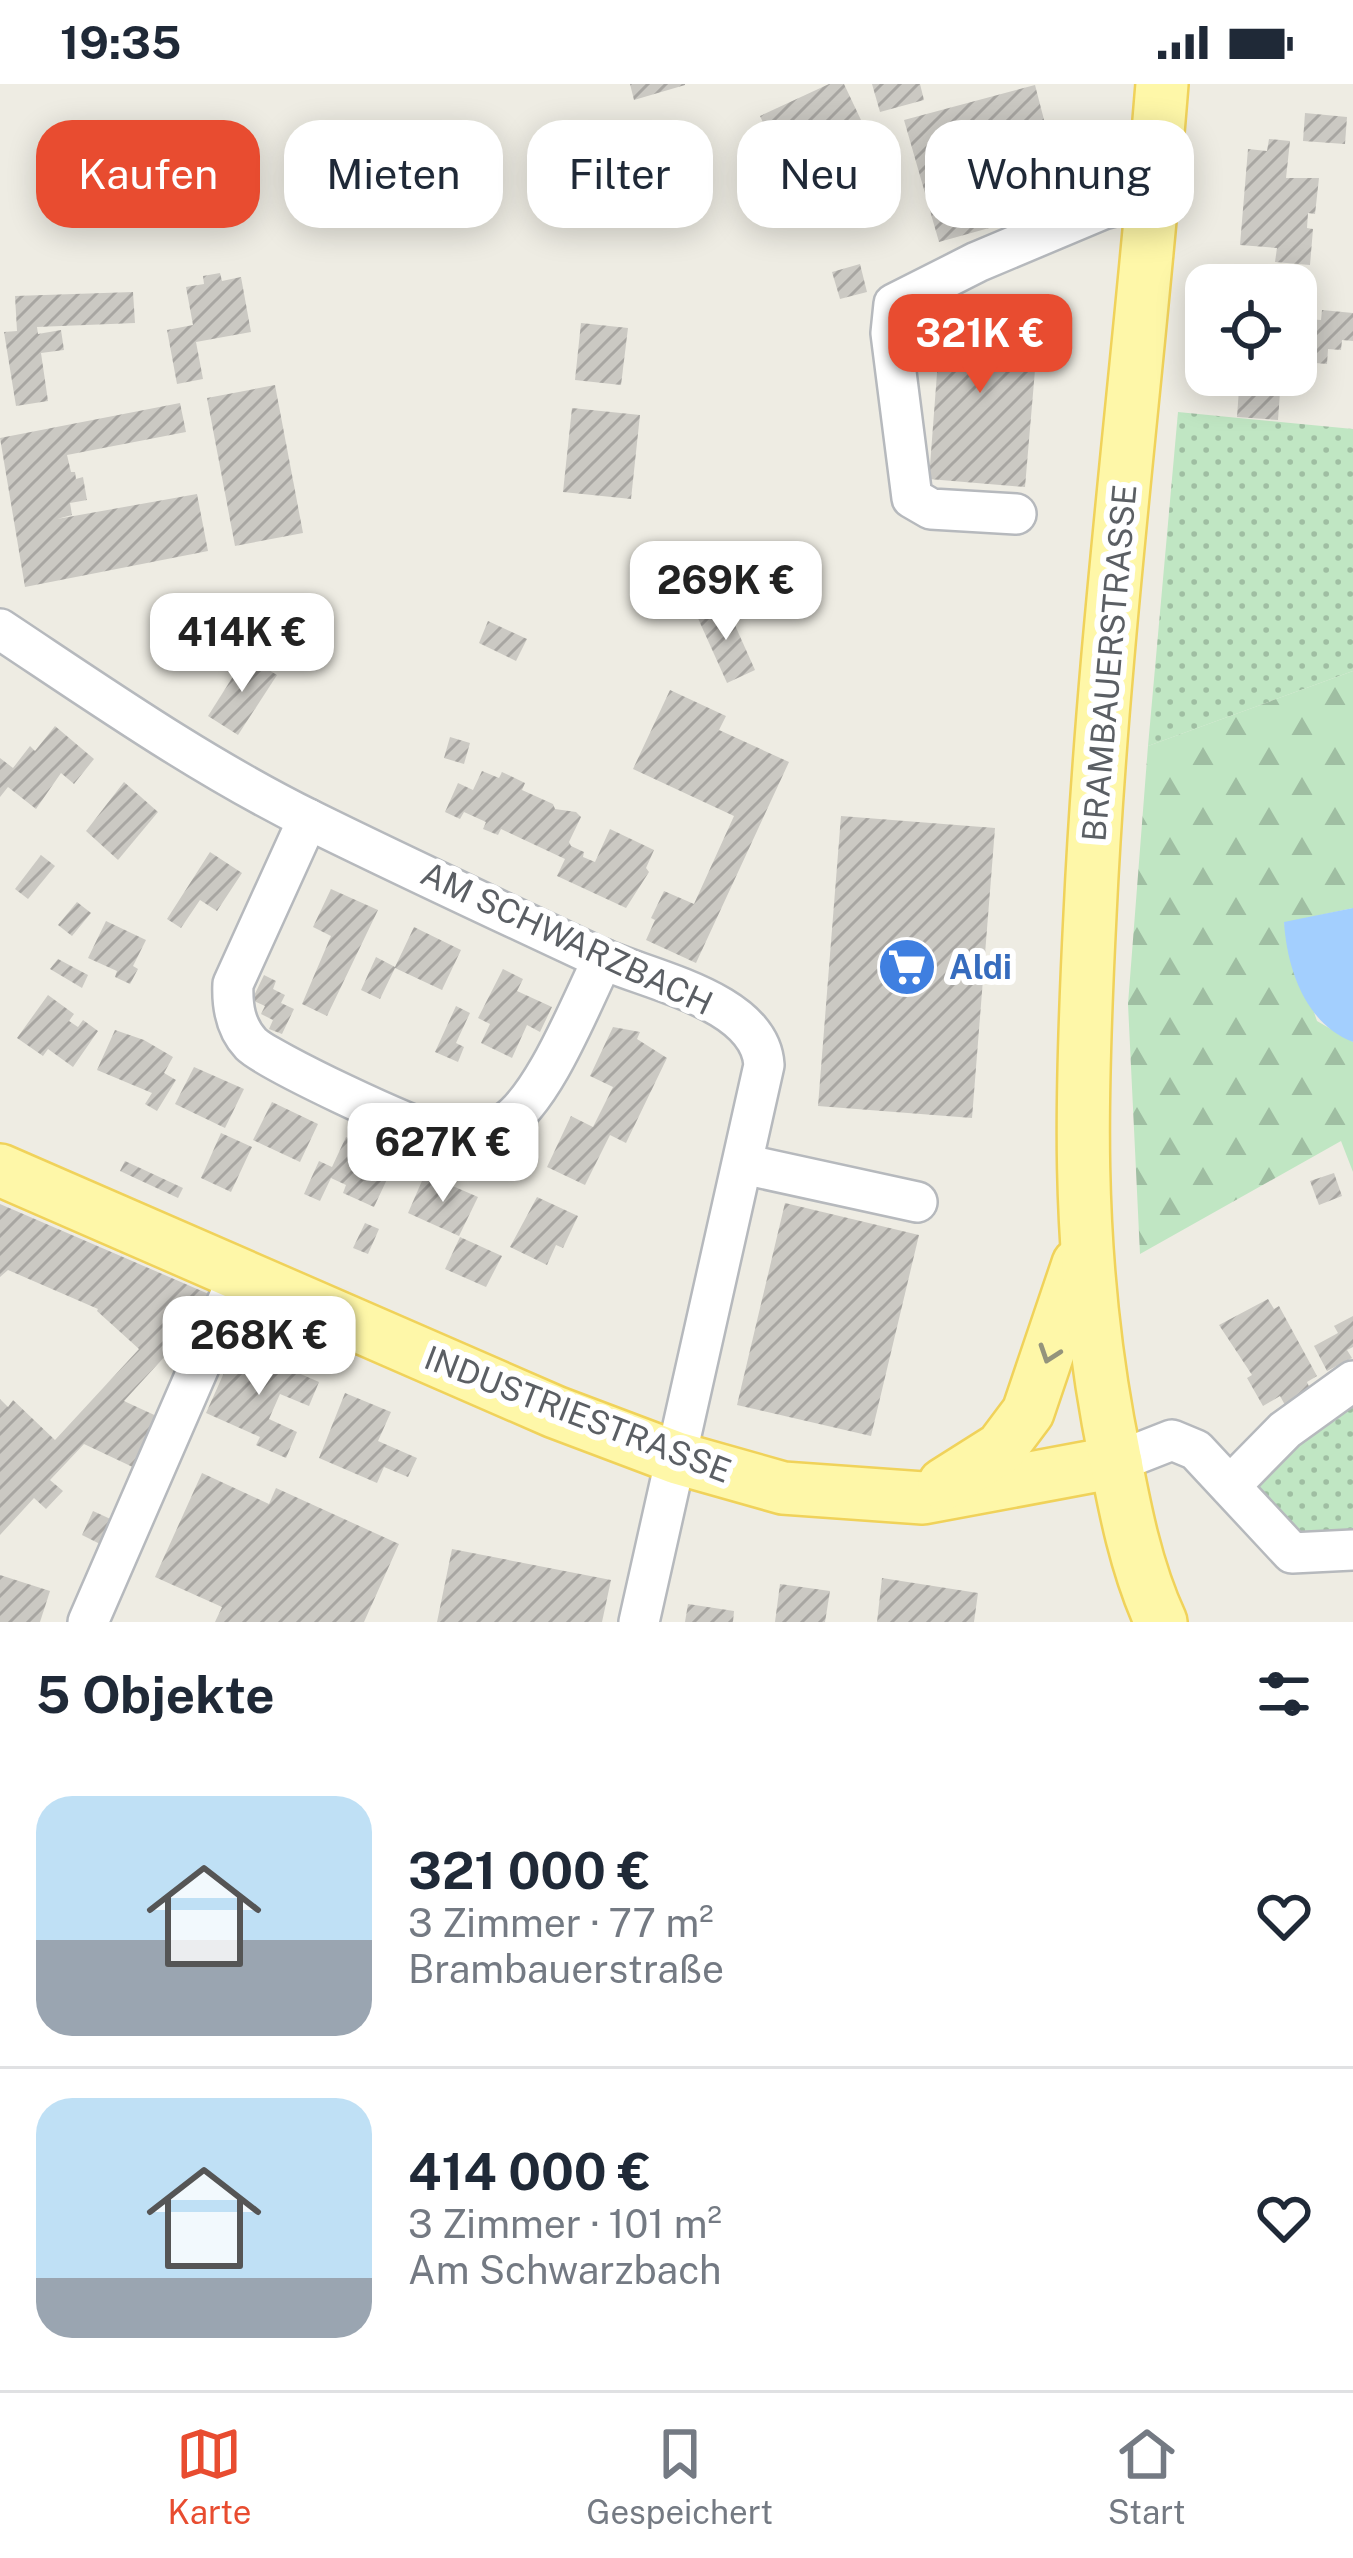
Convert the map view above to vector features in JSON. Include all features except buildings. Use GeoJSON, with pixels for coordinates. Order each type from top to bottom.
{"type":"FeatureCollection","features":[{"type":"Feature","properties":{"kind":"main road","name":"BRAMBAUERSTRASSE"},"geometry":{"type":"LineString","coordinates":[[1159,120],[1162,84]]}},
{"type":"Feature","properties":{"kind":"main road","name":"BRAMBAUERSTRASSE"},"geometry":{"type":"LineString","coordinates":[[1150,228],[1093,848],[1081,1103],[1084,1243],[1092,1333],[1116,1462],[1148,1593],[1160,1622]]}},
{"type":"Feature","properties":{"kind":"main road","name":"INDUSTRIESTRASSE"},"geometry":{"type":"LineString","coordinates":[[0,1170],[555,1412],[677,1458],[783,1488],[923,1498],[1116,1462]]}},
{"type":"Feature","properties":{"kind":"main road","name":"BRAMBAUERSTRASSE"},"geometry":{"type":"LineString","coordinates":[[923,1498],[1001,1448],[1028,1412],[1084,1243]]}},
{"type":"Feature","properties":{"kind":"street"},"geometry":{"type":"LineString","coordinates":[[1016,514],[931,509],[912,498],[891,333],[894,304],[1057,228]]}},
{"type":"Feature","properties":{"kind":"street","name":"AM SCHWARZBACH"},"geometry":{"type":"LineString","coordinates":[[0,629],[148,727],[308,819],[603,959],[702,998],[743,1022],[755,1035],[763,1049],[764,1065],[639,1622]]}},
{"type":"Feature","properties":{"kind":"street"},"geometry":{"type":"LineString","coordinates":[[308,819],[233,984],[232,1001],[240,1029],[268,1057],[431,1133],[476,1135],[507,1122],[534,1095],[603,959]]}},
{"type":"Feature","properties":{"kind":"street"},"geometry":{"type":"LineString","coordinates":[[742,1164],[917,1202]]}},
{"type":"Feature","properties":{"kind":"street"},"geometry":{"type":"LineString","coordinates":[[88,1622],[239,1275]]}},
{"type":"Feature","properties":{"kind":"street"},"geometry":{"type":"LineString","coordinates":[[1230,1486],[1285,1430],[1353,1381]]}},
{"type":"Feature","properties":{"kind":"street"},"geometry":{"type":"LineString","coordinates":[[1116,1462],[1172,1440],[1196,1450],[1292,1553],[1353,1550]]}},
{"type":"Feature","properties":{"kind":"green space"},"geometry":{"type":"Polygon","coordinates":[[[1178,412],[1353,429],[1353,671],[1148,746],[1178,412]]]}},
{"type":"Feature","properties":{"kind":"green space"},"geometry":{"type":"Polygon","coordinates":[[[1353,671],[1353,908],[1284,923],[1317,1021],[1353,1042],[1353,1172],[1341,1141],[1140,1254],[1128,1004],[1148,746],[1353,671]]]}},
{"type":"Feature","properties":{"kind":"green space"},"geometry":{"type":"Polygon","coordinates":[[[1353,1398],[1353,1539],[1308,1541],[1256,1490],[1289,1445],[1353,1398]]]}},
{"type":"Feature","properties":{"kind":"water"},"geometry":{"type":"Polygon","coordinates":[[[1353,908],[1353,1042],[1311,1009],[1289,958],[1284,922],[1353,908]]]}},
{"type":"Feature","properties":{"kind":"place","name":"Aldi"},"geometry":{"type":"Point","coordinates":[907,967]}}]}
